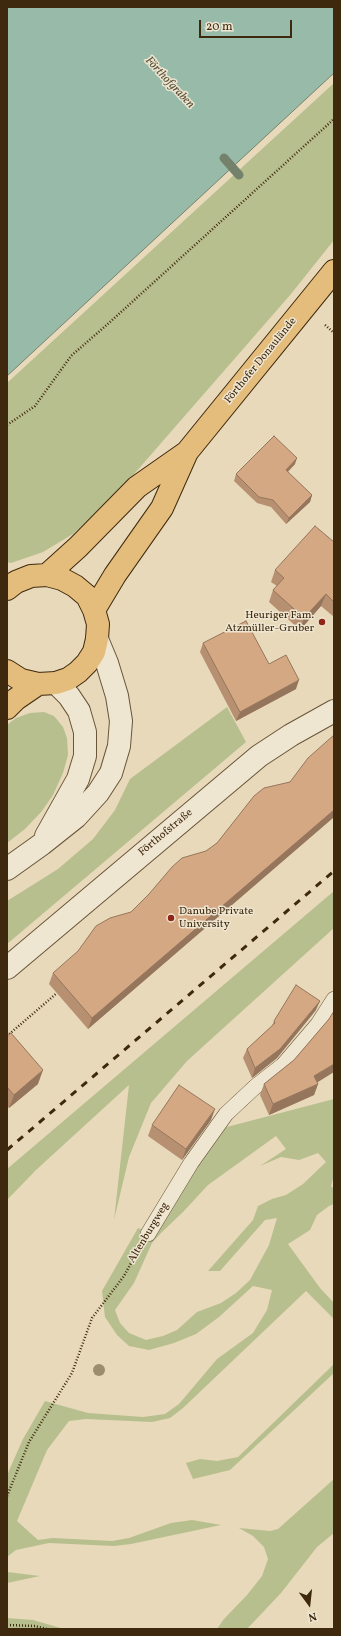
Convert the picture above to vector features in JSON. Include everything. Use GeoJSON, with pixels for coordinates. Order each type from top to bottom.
{"type":"FeatureCollection","features":[{"type":"Feature","properties":{"kind":"main road","name":"Förthofer Donaulände"},"geometry":{"type":"LineString","coordinates":[[94,610],[115,575],[162,508],[187,452],[334,271]]}},
{"type":"Feature","properties":{"kind":"main road","name":"Förthofer Donaulände"},"geometry":{"type":"LineString","coordinates":[[47,575],[137,487],[187,452]]}},
{"type":"Feature","properties":{"kind":"main road"},"geometry":{"type":"LineString","coordinates":[[7,590],[16,582],[31,576],[47,575],[62,579],[76,586],[86,596],[94,610],[98,624],[97,640],[94,652],[83,667],[68,679],[47,684],[16,699],[7,708]]}},
{"type":"Feature","properties":{"kind":"main road"},"geometry":{"type":"LineString","coordinates":[[7,671],[21,680],[47,684]]}},
{"type":"Feature","properties":{"kind":"street"},"geometry":{"type":"LineString","coordinates":[[7,868],[42,844],[76,817],[98,793],[111,773],[119,746],[121,721],[117,696],[107,663],[97,640]]}},
{"type":"Feature","properties":{"kind":"street"},"geometry":{"type":"LineString","coordinates":[[42,844],[78,779],[85,756],[85,732],[79,711],[69,696],[47,684]]}},
{"type":"Feature","properties":{"kind":"street","name":"Förthofstraße"},"geometry":{"type":"LineString","coordinates":[[7,968],[259,756],[291,735],[334,711]]}},
{"type":"Feature","properties":{"kind":"lane","name":"Altenburgweg"},"geometry":{"type":"LineString","coordinates":[[148,1234],[191,1163],[226,1114],[256,1086],[283,1065],[318,1024],[334,999]]}},
{"type":"Feature","properties":{"kind":"path"},"geometry":{"type":"LineString","coordinates":[[7,426],[35,406],[71,356],[334,119]]}},
{"type":"Feature","properties":{"kind":"path"},"geometry":{"type":"LineString","coordinates":[[322,323],[334,333]]}},
{"type":"Feature","properties":{"kind":"path"},"geometry":{"type":"LineString","coordinates":[[7,1036],[57,993]]}},
{"type":"Feature","properties":{"kind":"path","name":"Altenburgweg"},"geometry":{"type":"LineString","coordinates":[[7,1496],[30,1442],[72,1373],[92,1318],[124,1276],[148,1234]]}},
{"type":"Feature","properties":{"kind":"path"},"geometry":{"type":"LineString","coordinates":[[7,1625],[35,1626],[47,1629]]}},
{"type":"Feature","properties":{"kind":"shaded area"},"geometry":{"type":"Polygon","coordinates":[[[334,83],[334,240],[291,294],[128,481],[73,534],[43,552],[11,563],[7,562],[7,383],[334,83]]]}},
{"type":"Feature","properties":{"kind":"shaded area"},"geometry":{"type":"Polygon","coordinates":[[[227,707],[246,742],[7,944],[7,901],[58,869],[93,839],[115,810],[130,779],[227,707]]]}},
{"type":"Feature","properties":{"kind":"shaded area"},"geometry":{"type":"Polygon","coordinates":[[[44,712],[54,716],[63,727],[67,738],[68,755],[63,773],[53,795],[42,811],[25,829],[7,843],[7,725],[16,718],[30,713],[44,712]]]}},
{"type":"Feature","properties":{"kind":"shaded area"},"geometry":{"type":"Polygon","coordinates":[[[334,891],[334,928],[187,1061],[151,1103],[129,1157],[114,1220],[129,1085],[36,1170],[7,1200],[7,1169],[334,891]]]}},
{"type":"Feature","properties":{"kind":"shaded area"},"geometry":{"type":"Polygon","coordinates":[[[334,1099],[334,1175],[331,1186],[334,1189],[334,1204],[317,1215],[310,1230],[288,1244],[320,1288],[334,1303],[334,1319],[306,1291],[183,1408],[170,1418],[152,1422],[86,1419],[69,1421],[47,1450],[17,1521],[38,1540],[53,1538],[112,1541],[129,1538],[171,1523],[192,1520],[221,1525],[131,1544],[114,1546],[49,1543],[16,1550],[7,1557],[7,1475],[23,1439],[45,1401],[88,1413],[143,1417],[165,1414],[179,1404],[217,1359],[253,1333],[267,1310],[272,1290],[253,1286],[219,1317],[196,1334],[174,1343],[149,1350],[129,1346],[117,1335],[105,1317],[102,1291],[138,1228],[152,1234],[223,1128],[334,1099]],[[276,1136],[208,1185],[152,1243],[134,1283],[115,1310],[120,1323],[129,1333],[146,1340],[163,1336],[177,1330],[197,1312],[221,1303],[236,1293],[250,1280],[269,1245],[277,1218],[265,1220],[220,1271],[208,1271],[253,1220],[258,1206],[272,1199],[286,1195],[303,1184],[326,1162],[318,1153],[299,1160],[281,1157],[260,1166],[286,1149],[276,1136]]]}},
{"type":"Feature","properties":{"kind":"shaded area"},"geometry":{"type":"Polygon","coordinates":[[[334,1364],[334,1373],[230,1470],[193,1479],[186,1463],[200,1459],[217,1461],[238,1457],[334,1364]]]}},
{"type":"Feature","properties":{"kind":"shaded area"},"geometry":{"type":"Polygon","coordinates":[[[334,1479],[334,1533],[317,1547],[281,1593],[247,1629],[217,1629],[262,1576],[268,1559],[264,1547],[253,1536],[239,1528],[270,1531],[278,1529],[334,1479]]]}},
{"type":"Feature","properties":{"kind":"shaded area"},"geometry":{"type":"Polygon","coordinates":[[[7,1572],[40,1576],[7,1583],[7,1572]]]}},
{"type":"Feature","properties":{"kind":"shaded area"},"geometry":{"type":"Polygon","coordinates":[[[7,1618],[33,1620],[64,1629],[7,1629],[7,1618]]]}},
{"type":"Feature","properties":{"kind":"water"},"geometry":{"type":"Polygon","coordinates":[[[7,7],[334,7],[334,73],[7,376],[7,7]]]}},
{"type":"Feature","properties":{"kind":"building"},"geometry":{"type":"Polygon","coordinates":[[[274,436],[297,458],[286,470],[312,495],[289,518],[273,500],[259,497],[236,474],[274,436]]]}},
{"type":"Feature","properties":{"kind":"building"},"geometry":{"type":"Polygon","coordinates":[[[315,526],[334,542],[334,602],[326,594],[304,618],[273,590],[284,578],[275,570],[315,526]]]}},
{"type":"Feature","properties":{"kind":"building"},"geometry":{"type":"Polygon","coordinates":[[[246,621],[269,664],[286,655],[299,680],[240,712],[203,643],[246,621]]]}},
{"type":"Feature","properties":{"kind":"building"},"geometry":{"type":"Polygon","coordinates":[[[334,735],[334,810],[92,1018],[53,973],[78,951],[96,926],[110,918],[131,912],[182,858],[206,851],[217,843],[254,796],[264,788],[290,782],[308,758],[334,735]]]}},
{"type":"Feature","properties":{"kind":"building"},"geometry":{"type":"Polygon","coordinates":[[[296,985],[320,1001],[280,1049],[255,1068],[247,1049],[275,1023],[274,1021],[296,985]]]}},
{"type":"Feature","properties":{"kind":"building"},"geometry":{"type":"Polygon","coordinates":[[[334,1011],[334,1064],[314,1076],[318,1084],[273,1104],[264,1084],[294,1060],[334,1011]]]}},
{"type":"Feature","properties":{"kind":"building"},"geometry":{"type":"Polygon","coordinates":[[[11,1033],[43,1070],[14,1095],[7,1087],[7,1036],[11,1033]]]}},
{"type":"Feature","properties":{"kind":"building"},"geometry":{"type":"Polygon","coordinates":[[[179,1085],[215,1109],[186,1149],[152,1125],[179,1085]]]}},
{"type":"Feature","properties":{"kind":"waterway","name":"Förthofgraben"},"geometry":{"type":"LineString","coordinates":[[224,158],[239,175]]}},
{"type":"Feature","properties":{"kind":"railway"},"geometry":{"type":"LineString","coordinates":[[7,1150],[334,871]]}},
{"type":"Feature","properties":{"kind":"place","name":"Heuriger Fam. Atzmüller-Gruber"},"geometry":{"type":"Point","coordinates":[322,622]}},
{"type":"Feature","properties":{"kind":"place","name":"Danube Private University"},"geometry":{"type":"Point","coordinates":[171,918]}}]}
